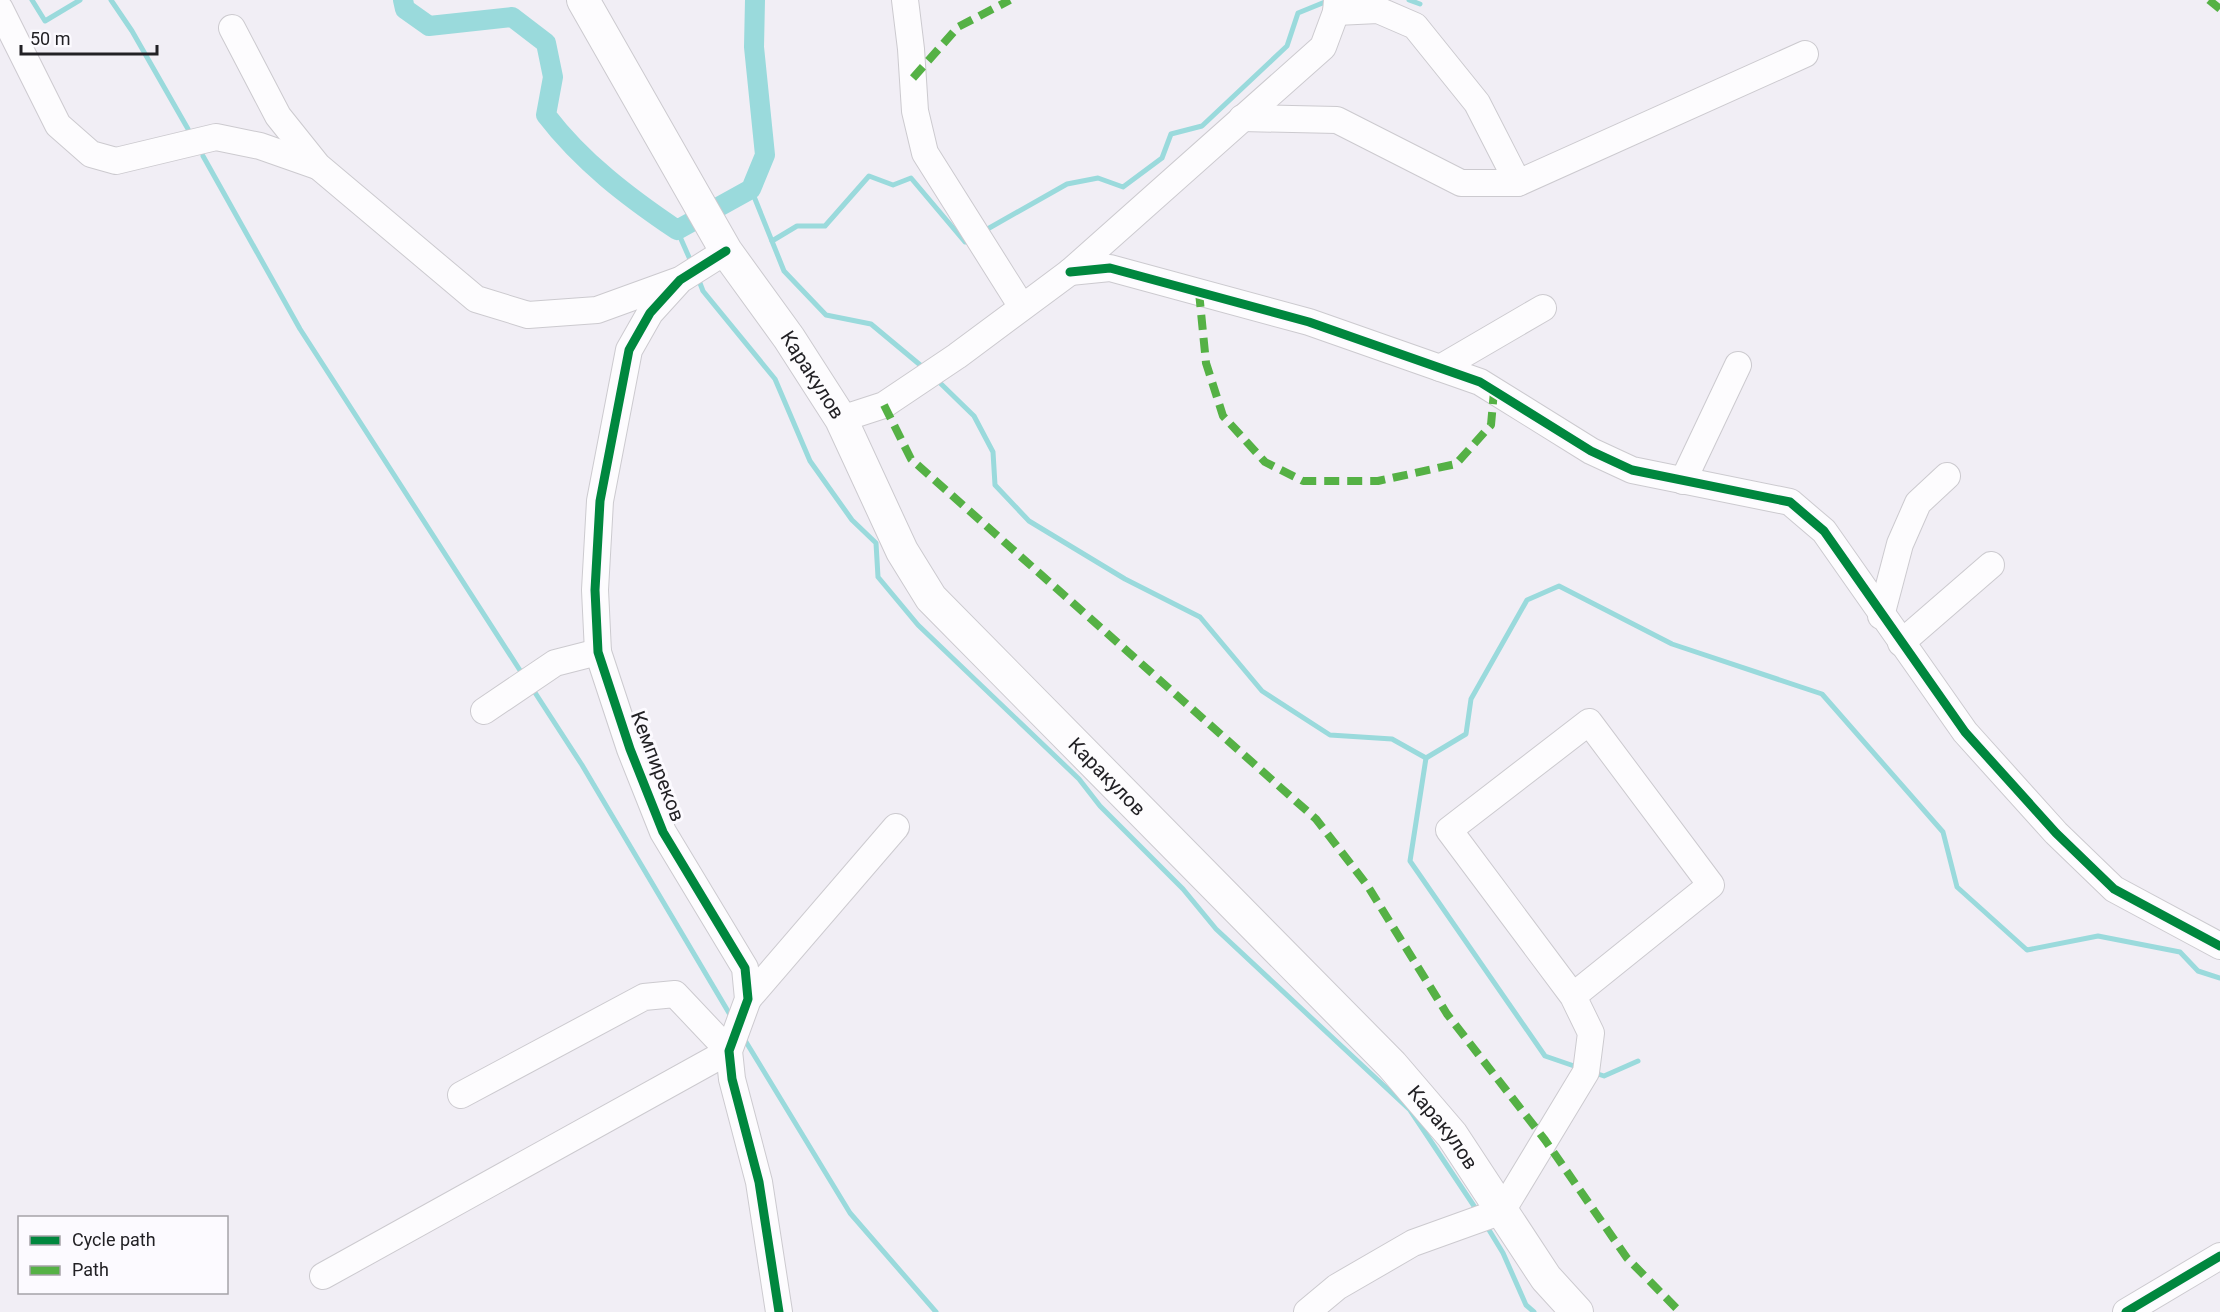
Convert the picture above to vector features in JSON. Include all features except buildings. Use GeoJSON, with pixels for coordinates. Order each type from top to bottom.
{"type":"FeatureCollection","features":[{"type":"Feature","properties":{"kind":"main road","name":"Каракулов"},"geometry":{"type":"LineString","coordinates":[[584,0],[719,240],[789,338],[841,419],[902,551],[931,598],[1392,1065],[1452,1135],[1546,1278],[1577,1312]]}},
{"type":"Feature","properties":{"kind":"street"},"geometry":{"type":"LineString","coordinates":[[905,0],[915,111],[925,153],[1022,307]]}},
{"type":"Feature","properties":{"kind":"street"},"geometry":{"type":"LineString","coordinates":[[841,419],[884,405],[1070,272],[1323,47],[1337,6],[1378,10],[1415,26],[1477,103],[1518,183]]}},
{"type":"Feature","properties":{"kind":"street"},"geometry":{"type":"LineString","coordinates":[[0,9],[58,125],[91,154],[116,161],[216,137],[260,146],[318,166]]}},
{"type":"Feature","properties":{"kind":"street"},"geometry":{"type":"LineString","coordinates":[[232,28],[278,116],[318,166],[476,299],[528,315],[597,310],[680,280]]}},
{"type":"Feature","properties":{"kind":"street"},"geometry":{"type":"LineString","coordinates":[[1242,118],[1337,120],[1461,183],[1518,183],[1805,54]]}},
{"type":"Feature","properties":{"kind":"street","name":"Кемпиреков"},"geometry":{"type":"LineString","coordinates":[[719,240],[650,313],[629,351],[600,501],[595,590],[598,652],[630,749],[663,832],[745,968],[745,1005],[730,1046],[732,1079],[759,1182],[779,1312]]}},
{"type":"Feature","properties":{"kind":"street"},"geometry":{"type":"LineString","coordinates":[[1070,272],[1110,268],[1309,322],[1480,382],[1591,451],[1632,470],[1790,502],[1824,531],[1901,644],[1965,732],[2056,832],[2114,889],[2220,946]]}},
{"type":"Feature","properties":{"kind":"street"},"geometry":{"type":"LineString","coordinates":[[1440,368],[1543,308]]}},
{"type":"Feature","properties":{"kind":"street"},"geometry":{"type":"LineString","coordinates":[[1683,481],[1738,365]]}},
{"type":"Feature","properties":{"kind":"street"},"geometry":{"type":"LineString","coordinates":[[1881,615],[1900,544],[1918,503],[1947,476]]}},
{"type":"Feature","properties":{"kind":"street"},"geometry":{"type":"LineString","coordinates":[[1901,644],[1991,565]]}},
{"type":"Feature","properties":{"kind":"street"},"geometry":{"type":"LineString","coordinates":[[484,711],[555,663],[598,652]]}},
{"type":"Feature","properties":{"kind":"street"},"geometry":{"type":"LineString","coordinates":[[1307,1312],[1337,1287],[1413,1243],[1502,1211],[1586,1072],[1591,1033],[1573,996],[1449,830],[1589,723],[1711,885],[1573,996]]}},
{"type":"Feature","properties":{"kind":"street"},"geometry":{"type":"LineString","coordinates":[[745,1005],[896,827]]}},
{"type":"Feature","properties":{"kind":"street"},"geometry":{"type":"LineString","coordinates":[[323,1276],[730,1046],[675,994],[644,997],[461,1095]]}},
{"type":"Feature","properties":{"kind":"street"},"geometry":{"type":"LineString","coordinates":[[2126,1312],[2220,1256]]}},
{"type":"Feature","properties":{"kind":"waterway"},"geometry":{"type":"LineString","coordinates":[[32,0],[45,21],[80,0]]}},
{"type":"Feature","properties":{"kind":"waterway"},"geometry":{"type":"LineString","coordinates":[[111,0],[132,31],[188,129]]}},
{"type":"Feature","properties":{"kind":"waterway"},"geometry":{"type":"LineString","coordinates":[[403,0],[405,9],[429,26],[512,17],[546,43],[553,77],[546,115],[575,148],[607,178],[677,230],[751,189],[765,155],[754,47],[755,0]]}},
{"type":"Feature","properties":{"kind":"waterway"},"geometry":{"type":"LineString","coordinates":[[984,231],[1067,184],[1098,178],[1123,187],[1162,158],[1171,134],[1202,126],[1287,46],[1298,13],[1330,0]]}},
{"type":"Feature","properties":{"kind":"waterway"},"geometry":{"type":"LineString","coordinates":[[1409,0],[1420,4]]}},
{"type":"Feature","properties":{"kind":"waterway"},"geometry":{"type":"LineString","coordinates":[[203,156],[300,329],[523,675]]}},
{"type":"Feature","properties":{"kind":"waterway"},"geometry":{"type":"LineString","coordinates":[[772,241],[797,226],[825,226],[869,176],[893,185],[911,178],[965,242],[970,239]]}},
{"type":"Feature","properties":{"kind":"waterway"},"geometry":{"type":"LineString","coordinates":[[751,189],[784,271],[826,315],[871,324],[925,369]]}},
{"type":"Feature","properties":{"kind":"waterway"},"geometry":{"type":"LineString","coordinates":[[677,230],[692,264]]}},
{"type":"Feature","properties":{"kind":"waterway"},"geometry":{"type":"LineString","coordinates":[[698,278],[703,291],[775,379],[810,461],[852,520],[876,543],[878,577],[918,625],[1079,779],[1100,806],[1183,889],[1216,929],[1410,1110],[1478,1212]]}},
{"type":"Feature","properties":{"kind":"waterway"},"geometry":{"type":"LineString","coordinates":[[936,379],[974,416],[993,452],[995,485],[1029,521],[1125,579],[1200,617],[1262,691],[1330,735],[1392,739],[1426,758],[1410,861],[1545,1056],[1580,1068]]}},
{"type":"Feature","properties":{"kind":"waterway"},"geometry":{"type":"LineString","coordinates":[[1426,758],[1466,734],[1471,699],[1527,600],[1559,586],[1672,644],[1822,694],[1943,832],[1957,887],[2027,950],[2098,936],[2180,952],[2198,971],[2220,978]]}},
{"type":"Feature","properties":{"kind":"waterway"},"geometry":{"type":"LineString","coordinates":[[532,688],[582,765],[732,1018]]}},
{"type":"Feature","properties":{"kind":"waterway"},"geometry":{"type":"LineString","coordinates":[[743,1037],[850,1213],[936,1312]]}},
{"type":"Feature","properties":{"kind":"waterway"},"geometry":{"type":"LineString","coordinates":[[1592,1072],[1604,1076],[1638,1061]]}},
{"type":"Feature","properties":{"kind":"waterway"},"geometry":{"type":"LineString","coordinates":[[1486,1225],[1503,1253],[1526,1305],[1534,1312]]}},
{"type":"Feature","properties":{"kind":"marked path"},"geometry":{"type":"LineString","coordinates":[[913,78],[958,27],[1010,0]]}},
{"type":"Feature","properties":{"kind":"marked path"},"geometry":{"type":"LineString","coordinates":[[2209,0],[2220,9]]}},
{"type":"Feature","properties":{"kind":"marked path"},"geometry":{"type":"LineString","coordinates":[[1199,292],[1206,363],[1223,416],[1265,462],[1303,481],[1378,481],[1456,464],[1491,425],[1494,391]]}},
{"type":"Feature","properties":{"kind":"marked path"},"geometry":{"type":"LineString","coordinates":[[884,405],[911,459],[1316,819],[1367,885],[1447,1014],[1545,1140],[1627,1258],[1680,1312]]}},
{"type":"Feature","properties":{"kind":"cycle path"},"geometry":{"type":"LineString","coordinates":[[726,251],[680,280],[650,313],[629,350],[600,501],[595,590],[598,652],[630,749],[663,832],[745,968],[748,999],[729,1051],[732,1079],[759,1182],[779,1312]]}},
{"type":"Feature","properties":{"kind":"cycle path"},"geometry":{"type":"LineString","coordinates":[[1070,272],[1110,268],[1309,322],[1480,382],[1591,451],[1632,470],[1790,502],[1824,531],[1965,732],[2056,833],[2114,889],[2220,946]]}},
{"type":"Feature","properties":{"kind":"cycle path"},"geometry":{"type":"LineString","coordinates":[[2126,1312],[2220,1256]]}}]}
